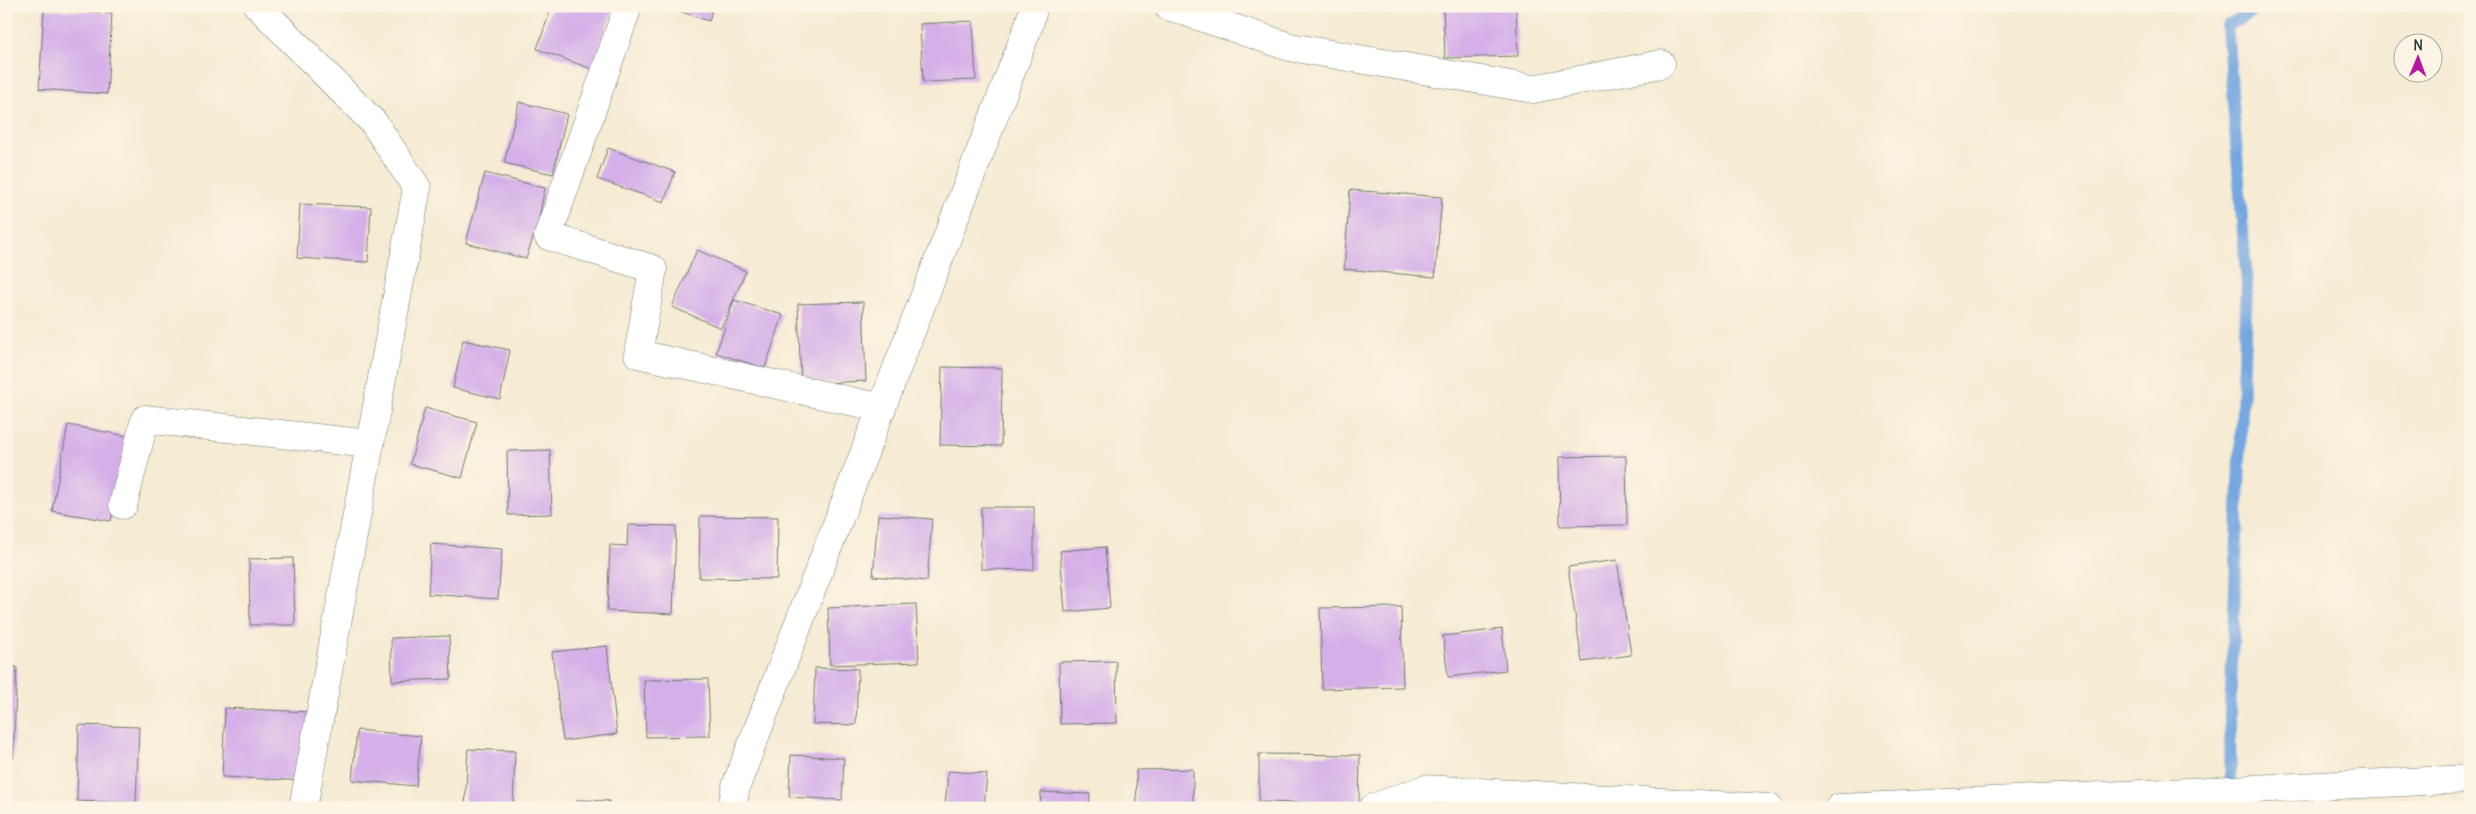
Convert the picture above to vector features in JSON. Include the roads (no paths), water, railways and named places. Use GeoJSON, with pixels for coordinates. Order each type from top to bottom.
{"type":"FeatureCollection","features":[{"type":"Feature","properties":{"kind":"street"},"geometry":{"type":"LineString","coordinates":[[258,6],[374,123],[417,188],[304,808]]}},
{"type":"Feature","properties":{"kind":"street"},"geometry":{"type":"LineString","coordinates":[[628,6],[548,236],[652,269],[638,354],[882,408]]}},
{"type":"Feature","properties":{"kind":"street"},"geometry":{"type":"LineString","coordinates":[[732,808],[736,786],[1029,25],[1034,6]]}},
{"type":"Feature","properties":{"kind":"street"},"geometry":{"type":"LineString","coordinates":[[1168,6],[1290,47],[1533,89],[1661,64]]}},
{"type":"Feature","properties":{"kind":"street"},"geometry":{"type":"LineString","coordinates":[[123,505],[145,419],[370,444]]}},
{"type":"Feature","properties":{"kind":"street"},"geometry":{"type":"LineString","coordinates":[[1839,808],[2470,779]]}},
{"type":"Feature","properties":{"kind":"street"},"geometry":{"type":"LineString","coordinates":[[1373,808],[1425,789],[1769,808]]}},
{"type":"Feature","properties":{"kind":"waterway"},"geometry":{"type":"LineString","coordinates":[[2231,808],[2230,712],[2247,284],[2227,26],[2263,6]]}}]}
